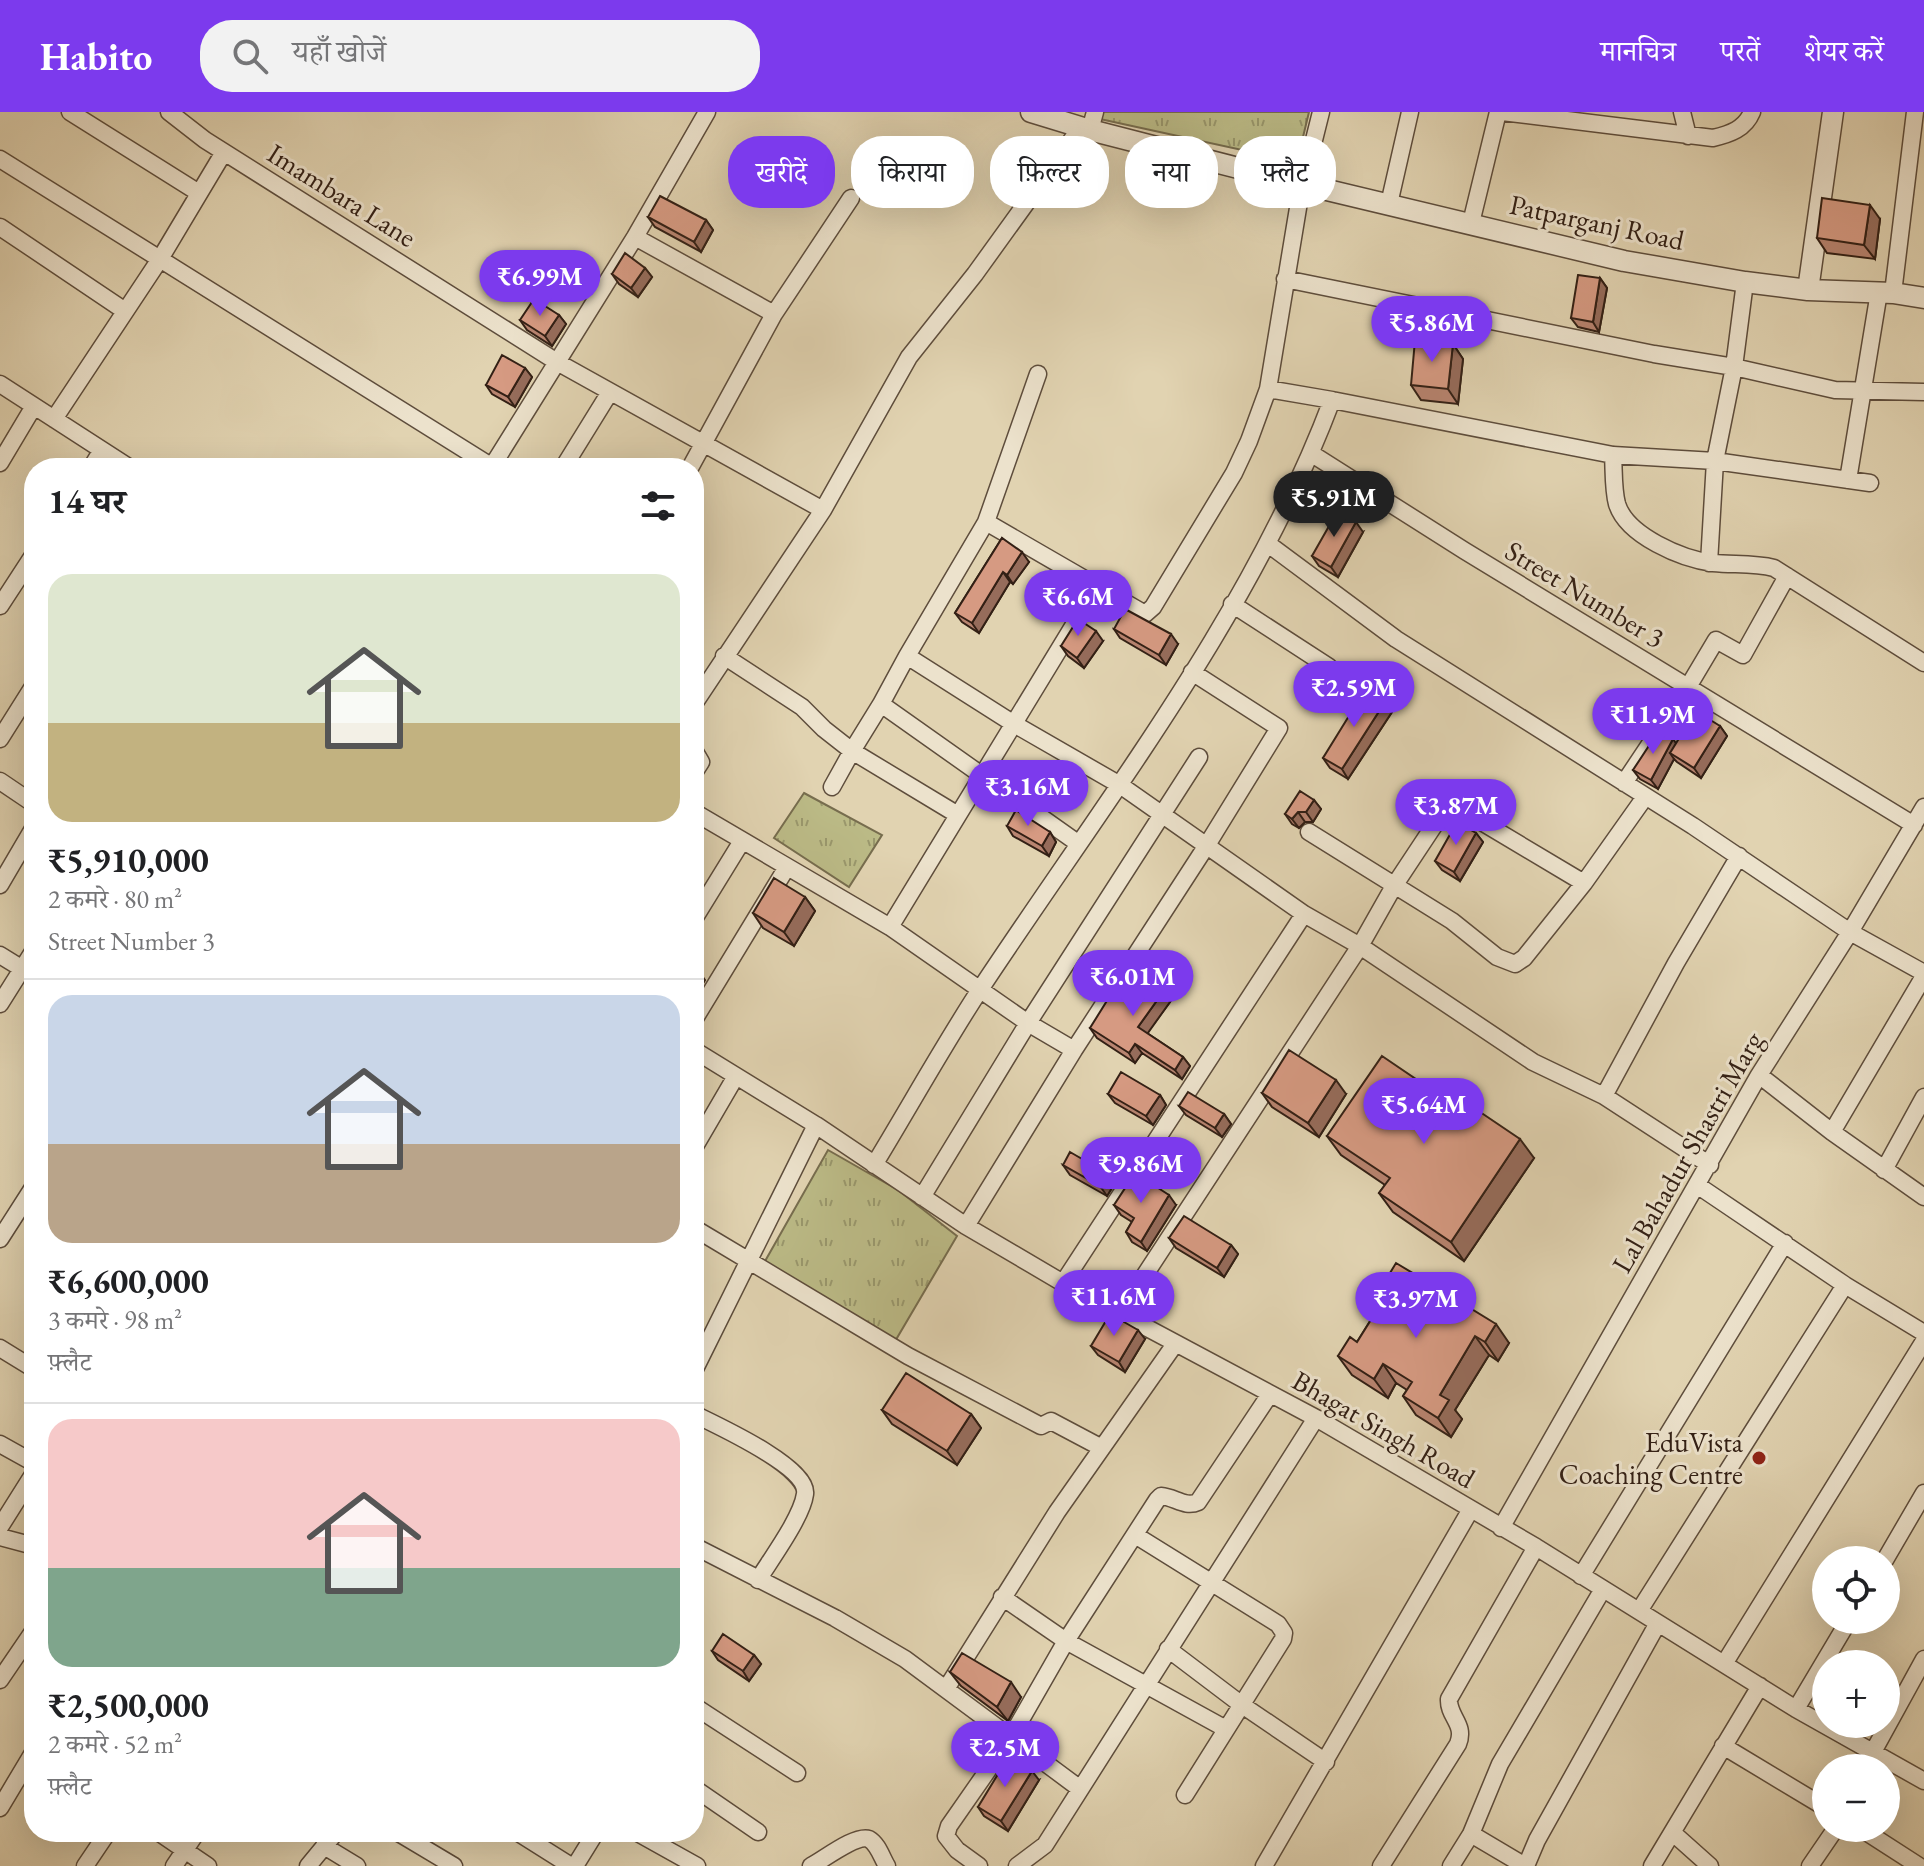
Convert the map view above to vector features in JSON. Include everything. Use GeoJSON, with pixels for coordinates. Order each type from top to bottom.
{"type":"FeatureCollection","features":[{"type":"Feature","properties":{"kind":"street"},"geometry":{"type":"LineString","coordinates":[[70,112],[199,193]]}},
{"type":"Feature","properties":{"kind":"street","name":"Imambara Lane"},"geometry":{"type":"LineString","coordinates":[[169,112],[224,152],[557,362],[703,446],[823,510]]}},
{"type":"Feature","properties":{"kind":"street"},"geometry":{"type":"LineString","coordinates":[[498,458],[635,237],[707,112]]}},
{"type":"Feature","properties":{"kind":"street","name":"Patparganj Road"},"geometry":{"type":"LineString","coordinates":[[1031,112],[1088,123],[1234,164]]}},
{"type":"Feature","properties":{"kind":"street"},"geometry":{"type":"LineString","coordinates":[[1315,136],[1321,112]]}},
{"type":"Feature","properties":{"kind":"street"},"geometry":{"type":"LineString","coordinates":[[1389,204],[1410,112]]}},
{"type":"Feature","properties":{"kind":"street"},"geometry":{"type":"LineString","coordinates":[[1471,223],[1500,112],[1713,138],[1744,126],[1752,112]]}},
{"type":"Feature","properties":{"kind":"street"},"geometry":{"type":"LineString","coordinates":[[1682,112],[1688,136]]}},
{"type":"Feature","properties":{"kind":"street"},"geometry":{"type":"LineString","coordinates":[[1808,290],[1833,112]]}},
{"type":"Feature","properties":{"kind":"street"},"geometry":{"type":"LineString","coordinates":[[1848,480],[1863,391],[1886,293],[1915,112]]}},
{"type":"Feature","properties":{"kind":"street"},"geometry":{"type":"LineString","coordinates":[[704,688],[823,510],[909,357],[1088,123]]}},
{"type":"Feature","properties":{"kind":"street"},"geometry":{"type":"LineString","coordinates":[[54,419],[160,259],[224,152]]}},
{"type":"Feature","properties":{"kind":"street"},"geometry":{"type":"LineString","coordinates":[[2,164],[160,259],[476,458]]}},
{"type":"Feature","properties":{"kind":"street","name":"Patparganj Road"},"geometry":{"type":"LineString","coordinates":[[1336,192],[1624,261],[1808,290],[1924,298]]}},
{"type":"Feature","properties":{"kind":"street"},"geometry":{"type":"LineString","coordinates":[[696,458],[774,314],[851,198]]}},
{"type":"Feature","properties":{"kind":"street"},"geometry":{"type":"LineString","coordinates":[[986,522],[1140,613],[1150,611],[1234,473],[1249,441],[1268,389],[1299,208]]}},
{"type":"Feature","properties":{"kind":"street"},"geometry":{"type":"LineString","coordinates":[[0,227],[125,311]]}},
{"type":"Feature","properties":{"kind":"street"},"geometry":{"type":"LineString","coordinates":[[635,237],[774,314]]}},
{"type":"Feature","properties":{"kind":"street"},"geometry":{"type":"LineString","coordinates":[[1285,279],[1638,351],[1734,367],[1835,390],[1924,392]]}},
{"type":"Feature","properties":{"kind":"street"},"geometry":{"type":"LineString","coordinates":[[1709,563],[1715,461],[1734,367],[1745,282]]}},
{"type":"Feature","properties":{"kind":"street"},"geometry":{"type":"LineString","coordinates":[[832,787],[986,522],[1038,374]]}},
{"type":"Feature","properties":{"kind":"street"},"geometry":{"type":"LineString","coordinates":[[0,384],[114,458]]}},
{"type":"Feature","properties":{"kind":"street"},"geometry":{"type":"LineString","coordinates":[[1268,389],[1613,455],[1715,461],[1870,483]]}},
{"type":"Feature","properties":{"kind":"street"},"geometry":{"type":"LineString","coordinates":[[569,458],[610,392]]}},
{"type":"Feature","properties":{"kind":"street"},"geometry":{"type":"LineString","coordinates":[[874,1165],[979,991],[1120,785],[1192,672],[1268,544],[1312,454],[1332,400]]}},
{"type":"Feature","properties":{"kind":"street"},"geometry":{"type":"LineString","coordinates":[[0,463],[34,406]]}},
{"type":"Feature","properties":{"kind":"street"},"geometry":{"type":"LineString","coordinates":[[97,458],[102,450]]}},
{"type":"Feature","properties":{"kind":"street","name":"Street Number 3"},"geometry":{"type":"LineString","coordinates":[[1312,454],[1914,825]]}},
{"type":"Feature","properties":{"kind":"street"},"geometry":{"type":"LineString","coordinates":[[1613,455],[1617,502],[1636,530],[1652,542],[1709,563],[1774,568],[1924,663]]}},
{"type":"Feature","properties":{"kind":"street"},"geometry":{"type":"LineString","coordinates":[[1268,544],[1396,639],[1739,856],[1850,932],[1924,975],[1832,1132]]}},
{"type":"Feature","properties":{"kind":"street"},"geometry":{"type":"LineString","coordinates":[[0,606],[24,569]]}},
{"type":"Feature","properties":{"kind":"street"},"geometry":{"type":"LineString","coordinates":[[1624,783],[1716,640],[1743,655],[1787,576]]}},
{"type":"Feature","properties":{"kind":"street"},"geometry":{"type":"LineString","coordinates":[[890,927],[1097,587]]}},
{"type":"Feature","properties":{"kind":"street"},"geometry":{"type":"LineString","coordinates":[[1232,604],[1329,667]]}},
{"type":"Feature","properties":{"kind":"street"},"geometry":{"type":"LineString","coordinates":[[724,656],[802,707],[852,751],[958,815]]}},
{"type":"Feature","properties":{"kind":"street"},"geometry":{"type":"LineString","coordinates":[[907,656],[1014,724],[1120,785],[1304,914],[1360,946],[1533,1062],[1604,1096],[1710,1165]]}},
{"type":"Feature","properties":{"kind":"street"},"geometry":{"type":"LineString","coordinates":[[966,1226],[1279,728],[1192,672]]}},
{"type":"Feature","properties":{"kind":"street"},"geometry":{"type":"LineString","coordinates":[[0,739],[24,701]]}},
{"type":"Feature","properties":{"kind":"street"},"geometry":{"type":"LineString","coordinates":[[881,704],[1079,844]]}},
{"type":"Feature","properties":{"kind":"street"},"geometry":{"type":"LineString","coordinates":[[922,1197],[1028,1023],[1199,757]]}},
{"type":"Feature","properties":{"kind":"street"},"geometry":{"type":"LineString","coordinates":[[0,781],[24,797]]}},
{"type":"Feature","properties":{"kind":"street"},"geometry":{"type":"LineString","coordinates":[[1309,832],[1452,921],[1497,957],[1515,964],[1524,958],[1584,883],[1645,797]]}},
{"type":"Feature","properties":{"kind":"street","name":"Lal Bahadur Shastri Marg"},"geometry":{"type":"LineString","coordinates":[[1501,1528],[1759,1075],[1850,932],[1924,807]]}},
{"type":"Feature","properties":{"kind":"street"},"geometry":{"type":"LineString","coordinates":[[1120,1313],[1360,946],[1394,886],[1439,818],[1448,810],[1465,812],[1584,883]]}},
{"type":"Feature","properties":{"kind":"street"},"geometry":{"type":"LineString","coordinates":[[704,818],[890,927],[979,991],[1074,1050]]}},
{"type":"Feature","properties":{"kind":"street"},"geometry":{"type":"LineString","coordinates":[[704,903],[742,841]]}},
{"type":"Feature","properties":{"kind":"street"},"geometry":{"type":"LineString","coordinates":[[0,885],[24,844]]}},
{"type":"Feature","properties":{"kind":"street"},"geometry":{"type":"LineString","coordinates":[[1604,1096],[1676,963],[1739,856]]}},
{"type":"Feature","properties":{"kind":"street"},"geometry":{"type":"LineString","coordinates":[[704,1004],[787,867]]}},
{"type":"Feature","properties":{"kind":"street"},"geometry":{"type":"LineString","coordinates":[[1063,1283],[1304,914]]}},
{"type":"Feature","properties":{"kind":"street"},"geometry":{"type":"LineString","coordinates":[[0,955],[24,970]]}},
{"type":"Feature","properties":{"kind":"street"},"geometry":{"type":"LineString","coordinates":[[0,1004],[24,977]]}},
{"type":"Feature","properties":{"kind":"street","name":"Bhagat Singh Road"},"geometry":{"type":"LineString","coordinates":[[704,1056],[816,1125],[966,1226],[1063,1283],[1316,1418],[1536,1547],[1796,1709],[1924,1781]]}},
{"type":"Feature","properties":{"kind":"street"},"geometry":{"type":"LineString","coordinates":[[1759,1075],[1832,1132],[1924,1197]]}},
{"type":"Feature","properties":{"kind":"street"},"geometry":{"type":"LineString","coordinates":[[704,1131],[736,1076]]}},
{"type":"Feature","properties":{"kind":"street"},"geometry":{"type":"LineString","coordinates":[[1884,1170],[1924,1097]]}},
{"type":"Feature","properties":{"kind":"street"},"geometry":{"type":"LineString","coordinates":[[704,1329],[749,1262],[816,1125]]}},
{"type":"Feature","properties":{"kind":"street"},"geometry":{"type":"LineString","coordinates":[[1697,1185],[1845,1285],[1924,1333]]}},
{"type":"Feature","properties":{"kind":"street"},"geometry":{"type":"LineString","coordinates":[[0,1239],[24,1202]]}},
{"type":"Feature","properties":{"kind":"street"},"geometry":{"type":"LineString","coordinates":[[704,1234],[908,1356],[1041,1426],[1051,1421],[1102,1448]]}},
{"type":"Feature","properties":{"kind":"street"},"geometry":{"type":"LineString","coordinates":[[1581,1576],[1785,1243]]}},
{"type":"Feature","properties":{"kind":"street"},"geometry":{"type":"LineString","coordinates":[[1639,1611],[1845,1285]]}},
{"type":"Feature","properties":{"kind":"street"},"geometry":{"type":"LineString","coordinates":[[1724,1664],[1924,1341]]}},
{"type":"Feature","properties":{"kind":"street"},"geometry":{"type":"LineString","coordinates":[[946,1689],[1002,1597],[1175,1344]]}},
{"type":"Feature","properties":{"kind":"street"},"geometry":{"type":"LineString","coordinates":[[0,1348],[24,1363]]}},
{"type":"Feature","properties":{"kind":"street"},"geometry":{"type":"LineString","coordinates":[[979,1866],[957,1850],[946,1836],[949,1826],[1011,1737],[1066,1641],[1161,1496],[1185,1504],[1198,1502],[1270,1394]]}},
{"type":"Feature","properties":{"kind":"street"},"geometry":{"type":"LineString","coordinates":[[1017,1866],[1045,1845],[1316,1418]]}},
{"type":"Feature","properties":{"kind":"street"},"geometry":{"type":"LineString","coordinates":[[704,1419],[771,1456],[802,1480],[806,1491],[800,1510],[758,1580]]}},
{"type":"Feature","properties":{"kind":"street"},"geometry":{"type":"LineString","coordinates":[[0,1444],[24,1457]]}},
{"type":"Feature","properties":{"kind":"street"},"geometry":{"type":"LineString","coordinates":[[0,1527],[24,1489]]}},
{"type":"Feature","properties":{"kind":"street"},"geometry":{"type":"LineString","coordinates":[[1893,1546],[1924,1493]]}},
{"type":"Feature","properties":{"kind":"street"},"geometry":{"type":"LineString","coordinates":[[1272,1863],[1326,1762],[1471,1509]]}},
{"type":"Feature","properties":{"kind":"street"},"geometry":{"type":"LineString","coordinates":[[1135,1535],[1278,1624],[1284,1633],[1185,1795]]}},
{"type":"Feature","properties":{"kind":"street"},"geometry":{"type":"LineString","coordinates":[[0,1537],[24,1543]]}},
{"type":"Feature","properties":{"kind":"street"},"geometry":{"type":"LineString","coordinates":[[1381,1866],[1458,1744],[1461,1726],[1448,1707],[1449,1699],[1536,1547]]}},
{"type":"Feature","properties":{"kind":"street"},"geometry":{"type":"LineString","coordinates":[[704,1551],[835,1618],[905,1659],[1079,1788]]}},
{"type":"Feature","properties":{"kind":"street"},"geometry":{"type":"LineString","coordinates":[[1451,1866],[1471,1834],[1500,1764],[1603,1589]]}},
{"type":"Feature","properties":{"kind":"street"},"geometry":{"type":"LineString","coordinates":[[1002,1597],[1066,1641],[1226,1729]]}},
{"type":"Feature","properties":{"kind":"street"},"geometry":{"type":"LineString","coordinates":[[1471,1834],[1525,1866],[1658,1623]]}},
{"type":"Feature","properties":{"kind":"street"},"geometry":{"type":"LineString","coordinates":[[1796,1709],[1841,1634]]}},
{"type":"Feature","properties":{"kind":"street"},"geometry":{"type":"LineString","coordinates":[[0,1680],[24,1645]]}},
{"type":"Feature","properties":{"kind":"street"},"geometry":{"type":"LineString","coordinates":[[1168,1649],[1242,1705],[1326,1762]]}},
{"type":"Feature","properties":{"kind":"street"},"geometry":{"type":"LineString","coordinates":[[1873,1752],[1924,1659]]}},
{"type":"Feature","properties":{"kind":"street"},"geometry":{"type":"LineString","coordinates":[[1652,1866],[1760,1686]]}},
{"type":"Feature","properties":{"kind":"street"},"geometry":{"type":"LineString","coordinates":[[704,1713],[797,1773]]}},
{"type":"Feature","properties":{"kind":"street"},"geometry":{"type":"LineString","coordinates":[[1723,1746],[1812,1800]]}},
{"type":"Feature","properties":{"kind":"street"},"geometry":{"type":"LineString","coordinates":[[0,1808],[24,1768]]}},
{"type":"Feature","properties":{"kind":"street"},"geometry":{"type":"LineString","coordinates":[[704,1795],[758,1832]]}},
{"type":"Feature","properties":{"kind":"street"},"geometry":{"type":"LineString","coordinates":[[1673,1833],[1710,1866]]}},
{"type":"Feature","properties":{"kind":"street"},"geometry":{"type":"LineString","coordinates":[[822,1864],[851,1842],[862,1838],[870,1840],[877,1847],[887,1866]]}},
{"type":"Feature","properties":{"kind":"street"},"geometry":{"type":"LineString","coordinates":[[85,1866],[101,1842]]}},
{"type":"Feature","properties":{"kind":"street"},"geometry":{"type":"LineString","coordinates":[[173,1842],[208,1866]]}},
{"type":"Feature","properties":{"kind":"street"},"geometry":{"type":"LineString","coordinates":[[174,1866],[190,1842]]}},
{"type":"Feature","properties":{"kind":"street"},"geometry":{"type":"LineString","coordinates":[[308,1866],[327,1842]]}},
{"type":"Feature","properties":{"kind":"street"},"geometry":{"type":"LineString","coordinates":[[414,1842],[454,1866]]}},
{"type":"Feature","properties":{"kind":"street"},"geometry":{"type":"LineString","coordinates":[[533,1842],[573,1866],[589,1842]]}},
{"type":"Feature","properties":{"kind":"street"},"geometry":{"type":"LineString","coordinates":[[654,1842],[697,1866]]}},
{"type":"Feature","properties":{"kind":"street"},"geometry":{"type":"LineString","coordinates":[[1810,1866],[1826,1842]]}},
{"type":"Feature","properties":{"kind":"street"},"geometry":{"type":"LineString","coordinates":[[1882,1842],[1919,1866]]}},
{"type":"Feature","properties":{"kind":"street"},"geometry":{"type":"LineString","coordinates":[[324,1846],[357,1866]]}},
{"type":"Feature","properties":{"kind":"green space"},"geometry":{"type":"Polygon","coordinates":[[[1103,112],[1309,112],[1303,136],[1234,136],[1234,148],[1218,145],[1218,136],[1178,136],[1100,119],[1103,112]]]}},
{"type":"Feature","properties":{"kind":"green space"},"geometry":{"type":"Polygon","coordinates":[[[804,793],[882,835],[849,887],[774,838],[804,793]]]}},
{"type":"Feature","properties":{"kind":"green space"},"geometry":{"type":"Polygon","coordinates":[[[828,1150],[898,1190],[957,1236],[894,1343],[764,1263],[828,1150]]]}},
{"type":"Feature","properties":{"kind":"building"},"geometry":{"type":"Polygon","coordinates":[[[660,196],[706,220],[694,242],[648,217],[660,196]]]}},
{"type":"Feature","properties":{"kind":"building"},"geometry":{"type":"Polygon","coordinates":[[[1822,198],[1870,205],[1864,245],[1817,238],[1822,198]]]}},
{"type":"Feature","properties":{"kind":"building"},"geometry":{"type":"Polygon","coordinates":[[[625,253],[645,268],[631,288],[612,274],[625,253]]]}},
{"type":"Feature","properties":{"kind":"building"},"geometry":{"type":"Polygon","coordinates":[[[1578,275],[1600,278],[1593,322],[1571,318],[1578,275]]]}},
{"type":"Feature","properties":{"kind":"building"},"geometry":{"type":"Polygon","coordinates":[[[534,299],[559,315],[545,336],[520,320],[534,299]]]}},
{"type":"Feature","properties":{"kind":"building"},"geometry":{"type":"Polygon","coordinates":[[[1415,340],[1453,344],[1448,389],[1411,385],[1415,340]]]}},
{"type":"Feature","properties":{"kind":"building"},"geometry":{"type":"Polygon","coordinates":[[[502,355],[525,368],[508,397],[486,385],[502,355]]]}},
{"type":"Feature","properties":{"kind":"building"},"geometry":{"type":"Polygon","coordinates":[[[1337,512],[1356,522],[1331,567],[1312,556],[1337,512]]]}},
{"type":"Feature","properties":{"kind":"building"},"geometry":{"type":"Polygon","coordinates":[[[1002,538],[1022,552],[1007,575],[1003,572],[972,623],[955,613],[1002,538]]]}},
{"type":"Feature","properties":{"kind":"building"},"geometry":{"type":"Polygon","coordinates":[[[1125,609],[1171,634],[1159,655],[1114,629],[1125,609]]]}},
{"type":"Feature","properties":{"kind":"building"},"geometry":{"type":"Polygon","coordinates":[[[1078,619],[1096,631],[1077,658],[1061,646],[1078,619]]]}},
{"type":"Feature","properties":{"kind":"building"},"geometry":{"type":"Polygon","coordinates":[[[1365,690],[1385,702],[1342,769],[1323,758],[1365,690]]]}},
{"type":"Feature","properties":{"kind":"building"},"geometry":{"type":"Polygon","coordinates":[[[1696,711],[1720,726],[1694,768],[1670,753],[1696,711]]]}},
{"type":"Feature","properties":{"kind":"building"},"geometry":{"type":"Polygon","coordinates":[[[1658,732],[1673,739],[1651,780],[1633,770],[1658,732]]]}},
{"type":"Feature","properties":{"kind":"building"},"geometry":{"type":"Polygon","coordinates":[[[1300,791],[1314,800],[1306,812],[1298,812],[1292,819],[1285,814],[1300,791]]]}},
{"type":"Feature","properties":{"kind":"building"},"geometry":{"type":"Polygon","coordinates":[[[1016,810],[1050,832],[1042,846],[1007,826],[1016,810]]]}},
{"type":"Feature","properties":{"kind":"building"},"geometry":{"type":"Polygon","coordinates":[[[1457,822],[1476,833],[1454,872],[1435,861],[1457,822]]]}},
{"type":"Feature","properties":{"kind":"building"},"geometry":{"type":"Polygon","coordinates":[[[774,878],[805,897],[784,932],[753,913],[774,878]]]}},
{"type":"Feature","properties":{"kind":"building"},"geometry":{"type":"Polygon","coordinates":[[[1128,967],[1163,992],[1138,1027],[1183,1057],[1175,1070],[1135,1044],[1129,1053],[1090,1028],[1128,967]]]}},
{"type":"Feature","properties":{"kind":"building"},"geometry":{"type":"Polygon","coordinates":[[[1289,1050],[1336,1080],[1308,1123],[1262,1093],[1289,1050]]]}},
{"type":"Feature","properties":{"kind":"building"},"geometry":{"type":"Polygon","coordinates":[[[1382,1056],[1444,1098],[1449,1091],[1520,1139],[1451,1242],[1379,1193],[1390,1178],[1327,1136],[1382,1056]]]}},
{"type":"Feature","properties":{"kind":"building"},"geometry":{"type":"Polygon","coordinates":[[[1121,1072],[1160,1095],[1146,1116],[1108,1094],[1121,1072]]]}},
{"type":"Feature","properties":{"kind":"building"},"geometry":{"type":"Polygon","coordinates":[[[1188,1092],[1224,1114],[1215,1128],[1179,1106],[1188,1092]]]}},
{"type":"Feature","properties":{"kind":"building"},"geometry":{"type":"Polygon","coordinates":[[[1070,1152],[1108,1174],[1100,1186],[1063,1165],[1070,1152]]]}},
{"type":"Feature","properties":{"kind":"building"},"geometry":{"type":"Polygon","coordinates":[[[1135,1173],[1169,1195],[1141,1242],[1126,1232],[1134,1218],[1114,1205],[1135,1173]]]}},
{"type":"Feature","properties":{"kind":"building"},"geometry":{"type":"Polygon","coordinates":[[[1184,1216],[1231,1245],[1217,1268],[1169,1238],[1184,1216]]]}},
{"type":"Feature","properties":{"kind":"building"},"geometry":{"type":"Polygon","coordinates":[[[1396,1263],[1431,1284],[1423,1298],[1452,1316],[1460,1302],[1496,1324],[1485,1342],[1475,1336],[1440,1395],[1449,1400],[1438,1418],[1403,1396],[1412,1382],[1383,1364],[1374,1379],[1338,1356],[1350,1337],[1357,1342],[1394,1283],[1387,1278],[1396,1263]]]}},
{"type":"Feature","properties":{"kind":"building"},"geometry":{"type":"Polygon","coordinates":[[[1110,1314],[1138,1330],[1119,1362],[1091,1346],[1110,1314]]]}},
{"type":"Feature","properties":{"kind":"building"},"geometry":{"type":"Polygon","coordinates":[[[906,1373],[971,1414],[947,1451],[882,1410],[906,1373]]]}},
{"type":"Feature","properties":{"kind":"building"},"geometry":{"type":"Polygon","coordinates":[[[723,1634],[754,1655],[743,1671],[712,1651],[723,1634]]]}},
{"type":"Feature","properties":{"kind":"building"},"geometry":{"type":"Polygon","coordinates":[[[962,1653],[1011,1682],[997,1707],[950,1672],[962,1653]]]}},
{"type":"Feature","properties":{"kind":"building"},"geometry":{"type":"Polygon","coordinates":[[[1009,1756],[1032,1771],[1001,1821],[978,1807],[1009,1756]]]}},
{"type":"Feature","properties":{"kind":"place","name":"EduVista Coaching Centre"},"geometry":{"type":"Point","coordinates":[1759,1458]}}]}
